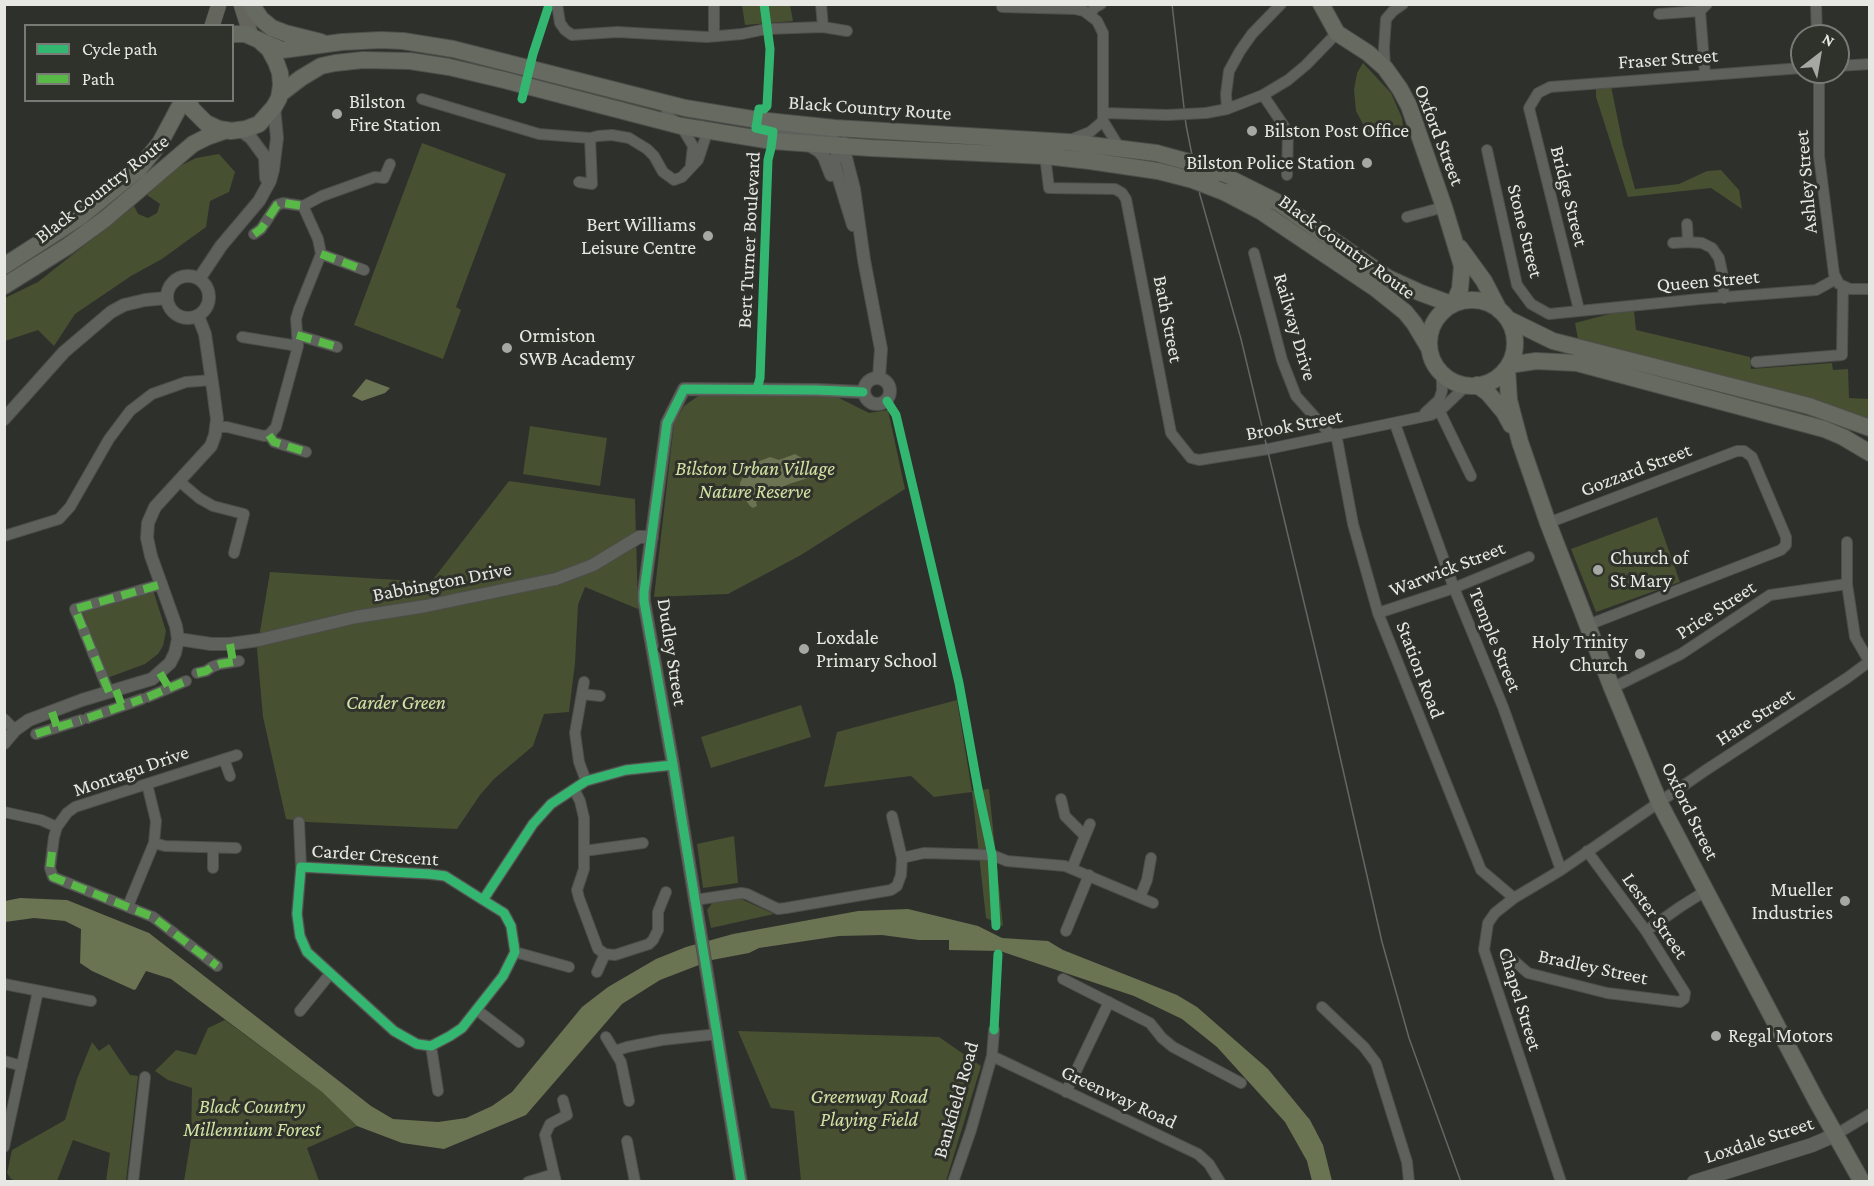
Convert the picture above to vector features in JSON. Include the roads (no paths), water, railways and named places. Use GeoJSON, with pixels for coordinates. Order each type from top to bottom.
{"type":"FeatureCollection","features":[{"type":"Feature","properties":{"kind":"highway"},"geometry":{"type":"LineString","coordinates":[[250,4],[261,19],[272,28],[327,44]]}},
{"type":"Feature","properties":{"kind":"highway"},"geometry":{"type":"LineString","coordinates":[[1321,4],[1337,33]]}},
{"type":"Feature","properties":{"kind":"highway","name":"Black Country Route"},"geometry":{"type":"LineString","coordinates":[[234,34],[240,33],[255,38],[282,50],[381,40],[453,49],[632,95],[666,107],[766,121],[1067,142],[1156,153],[1219,172],[1277,202],[1388,278],[1429,296],[1453,302]]}},
{"type":"Feature","properties":{"kind":"highway","name":"Oxford Street"},"geometry":{"type":"LineString","coordinates":[[1337,33],[1368,53],[1385,68],[1409,106],[1456,242],[1462,266],[1460,290],[1453,302]]}},
{"type":"Feature","properties":{"kind":"highway"},"geometry":{"type":"LineString","coordinates":[[255,38],[269,49],[279,70],[281,82],[277,101]]}},
{"type":"Feature","properties":{"kind":"highway","name":"Black Country Route"},"geometry":{"type":"LineString","coordinates":[[4,286],[78,239],[138,192],[193,144],[207,137],[259,124],[277,101],[301,78],[321,66],[363,60],[400,60],[449,67],[705,131],[808,144],[1090,160],[1158,171],[1193,180],[1224,192],[1262,212],[1375,288],[1405,312],[1429,348]]}},
{"type":"Feature","properties":{"kind":"highway","name":"Black Country Route"},"geometry":{"type":"LineString","coordinates":[[4,266],[80,217],[139,170],[160,143],[182,102]]}},
{"type":"Feature","properties":{"kind":"highway"},"geometry":{"type":"LineString","coordinates":[[189,102],[202,120],[215,127],[234,130]]}},
{"type":"Feature","properties":{"kind":"highway","name":"Oxford Street"},"geometry":{"type":"LineString","coordinates":[[1456,242],[1484,281],[1504,315]]}},
{"type":"Feature","properties":{"kind":"highway"},"geometry":{"type":"LineString","coordinates":[[1483,301],[1496,307],[1504,315],[1514,333],[1515,350],[1508,367],[1487,384],[1457,383],[1442,373],[1434,363],[1429,348],[1430,331],[1435,320],[1453,302],[1483,301]]}},
{"type":"Feature","properties":{"kind":"highway"},"geometry":{"type":"LineString","coordinates":[[1504,315],[1552,341],[1809,406],[1869,428]]}},
{"type":"Feature","properties":{"kind":"highway"},"geometry":{"type":"LineString","coordinates":[[1508,367],[1536,361],[1577,363],[1824,429],[1843,437],[1869,453]]}},
{"type":"Feature","properties":{"kind":"highway","name":"Oxford Street"},"geometry":{"type":"LineString","coordinates":[[1508,367],[1509,400],[1520,442],[1548,523],[1660,804],[1707,890],[1745,968],[1862,1182]]}},
{"type":"Feature","properties":{"kind":"highway","name":"Oxford Street"},"geometry":{"type":"LineString","coordinates":[[1472,385],[1488,393],[1504,412],[1520,442]]}},
{"type":"Feature","properties":{"kind":"main road"},"geometry":{"type":"LineString","coordinates":[[213,24],[219,4]]}},
{"type":"Feature","properties":{"kind":"main road"},"geometry":{"type":"LineString","coordinates":[[242,4],[255,38]]}},
{"type":"Feature","properties":{"kind":"main road","name":"Loxdale Street"},"geometry":{"type":"LineString","coordinates":[[1694,1182],[1812,1145],[1835,1135]]}},
{"type":"Feature","properties":{"kind":"street"},"geometry":{"type":"LineString","coordinates":[[714,4],[714,36]]}},
{"type":"Feature","properties":{"kind":"street"},"geometry":{"type":"LineString","coordinates":[[821,4],[823,27]]}},
{"type":"Feature","properties":{"kind":"street"},"geometry":{"type":"LineString","coordinates":[[1090,15],[1094,8],[1101,4]]}},
{"type":"Feature","properties":{"kind":"street"},"geometry":{"type":"LineString","coordinates":[[1227,109],[1229,71],[1252,34],[1281,4]]}},
{"type":"Feature","properties":{"kind":"street"},"geometry":{"type":"LineString","coordinates":[[1385,68],[1386,19],[1403,4]]}},
{"type":"Feature","properties":{"kind":"street"},"geometry":{"type":"LineString","coordinates":[[1816,4],[1817,24]]}},
{"type":"Feature","properties":{"kind":"street"},"geometry":{"type":"LineString","coordinates":[[557,5],[560,23],[573,35],[617,32],[714,36],[766,29],[823,27],[847,31]]}},
{"type":"Feature","properties":{"kind":"street"},"geometry":{"type":"LineString","coordinates":[[1002,7],[1076,9],[1097,21],[1103,33],[1104,117],[1119,147]]}},
{"type":"Feature","properties":{"kind":"street"},"geometry":{"type":"LineString","coordinates":[[1659,14],[1704,8],[1705,74]]}},
{"type":"Feature","properties":{"kind":"street"},"geometry":{"type":"LineString","coordinates":[[1067,142],[1090,132],[1104,117],[1206,112],[1227,109],[1263,95],[1288,80],[1306,65],[1337,33]]}},
{"type":"Feature","properties":{"kind":"street"},"geometry":{"type":"LineString","coordinates":[[1850,65],[1869,64]]}},
{"type":"Feature","properties":{"kind":"street","name":"Fraser Street"},"geometry":{"type":"LineString","coordinates":[[1538,93],[1550,87],[1790,69]]}},
{"type":"Feature","properties":{"kind":"street","name":"Ashley Street"},"geometry":{"type":"LineString","coordinates":[[1756,362],[1842,355],[1839,283],[1833,266],[1819,156],[1819,84]]}},
{"type":"Feature","properties":{"kind":"street","name":"Bridge Street"},"geometry":{"type":"LineString","coordinates":[[1538,93],[1529,108],[1580,310]]}},
{"type":"Feature","properties":{"kind":"street"},"geometry":{"type":"LineString","coordinates":[[1263,95],[1288,132],[1287,175]]}},
{"type":"Feature","properties":{"kind":"street"},"geometry":{"type":"LineString","coordinates":[[422,99],[538,134],[590,138],[603,135],[619,136],[640,143],[654,156],[663,172],[670,178],[678,179],[689,170],[698,160],[705,139],[705,131],[698,118],[666,107],[667,115],[681,126],[693,146],[689,170]]}},
{"type":"Feature","properties":{"kind":"street"},"geometry":{"type":"LineString","coordinates":[[199,279],[221,246],[259,201],[270,181],[276,154],[277,101]]}},
{"type":"Feature","properties":{"kind":"street"},"geometry":{"type":"LineString","coordinates":[[766,121],[785,131],[828,136],[843,146]]}},
{"type":"Feature","properties":{"kind":"street"},"geometry":{"type":"LineString","coordinates":[[857,128],[848,136],[838,151],[834,163],[864,260],[880,349],[879,378]]}},
{"type":"Feature","properties":{"kind":"street"},"geometry":{"type":"LineString","coordinates":[[234,130],[251,138],[265,157],[266,188]]}},
{"type":"Feature","properties":{"kind":"street"},"geometry":{"type":"LineString","coordinates":[[579,182],[592,184],[590,138]]}},
{"type":"Feature","properties":{"kind":"street"},"geometry":{"type":"LineString","coordinates":[[808,144],[824,157],[837,197],[864,260]]}},
{"type":"Feature","properties":{"kind":"street","name":"Stone Street"},"geometry":{"type":"LineString","coordinates":[[1486,150],[1518,285],[1531,304],[1549,314],[1580,310]]}},
{"type":"Feature","properties":{"kind":"street","name":"Bath Street"},"geometry":{"type":"LineString","coordinates":[[1045,156],[1049,188],[1115,189],[1126,200],[1171,433],[1183,448]]}},
{"type":"Feature","properties":{"kind":"street"},"geometry":{"type":"LineString","coordinates":[[254,234],[261,229],[277,205],[283,203],[303,206],[375,177],[389,180],[390,164]]}},
{"type":"Feature","properties":{"kind":"street"},"geometry":{"type":"LineString","coordinates":[[217,427],[227,427],[260,436],[269,435],[274,431],[298,340],[296,319],[321,254],[318,239],[303,206]]}},
{"type":"Feature","properties":{"kind":"street"},"geometry":{"type":"LineString","coordinates":[[1407,217],[1444,207]]}},
{"type":"Feature","properties":{"kind":"street"},"geometry":{"type":"LineString","coordinates":[[1687,224],[1688,242]]}},
{"type":"Feature","properties":{"kind":"street"},"geometry":{"type":"LineString","coordinates":[[1673,243],[1702,243],[1712,248],[1719,258],[1724,298]]}},
{"type":"Feature","properties":{"kind":"street","name":"Railway Drive"},"geometry":{"type":"LineString","coordinates":[[1254,253],[1282,360],[1296,396],[1333,435]]}},
{"type":"Feature","properties":{"kind":"street"},"geometry":{"type":"LineString","coordinates":[[321,254],[364,270]]}},
{"type":"Feature","properties":{"kind":"street"},"geometry":{"type":"LineString","coordinates":[[189,276],[199,279],[206,286],[209,298],[204,311],[198,316],[188,318],[175,314],[167,298],[168,291],[175,281],[189,276]]}},
{"type":"Feature","properties":{"kind":"street","name":"Queen Street"},"geometry":{"type":"LineString","coordinates":[[1580,310],[1816,290],[1839,283],[1850,289],[1869,289]]}},
{"type":"Feature","properties":{"kind":"street"},"geometry":{"type":"LineString","coordinates":[[4,419],[64,352],[111,312],[124,305],[167,298]]}},
{"type":"Feature","properties":{"kind":"street"},"geometry":{"type":"LineString","coordinates":[[4,743],[15,730],[29,720],[152,678],[170,663],[175,652],[178,639],[149,547],[148,523],[154,507],[210,447],[217,427],[205,334],[198,316]]}},
{"type":"Feature","properties":{"kind":"street"},"geometry":{"type":"LineString","coordinates":[[242,337],[298,340],[337,347]]}},
{"type":"Feature","properties":{"kind":"street","name":"Brook Street"},"geometry":{"type":"LineString","coordinates":[[1416,418],[1439,400],[1442,391],[1442,373]]}},
{"type":"Feature","properties":{"kind":"street"},"geometry":{"type":"LineString","coordinates":[[879,378],[886,381],[891,393],[887,401],[877,405],[868,401],[863,392],[871,379],[879,378]]}},
{"type":"Feature","properties":{"kind":"street"},"geometry":{"type":"LineString","coordinates":[[4,536],[59,519],[70,507],[109,439],[130,411],[152,394],[186,382],[212,380]]}},
{"type":"Feature","properties":{"kind":"street","name":"Brook Street"},"geometry":{"type":"LineString","coordinates":[[1183,448],[1191,458],[1199,460],[1268,450],[1395,424],[1431,415],[1472,385]]}},
{"type":"Feature","properties":{"kind":"street","name":"Dudley Street"},"geometry":{"type":"LineString","coordinates":[[718,1034],[644,601],[667,423],[684,389],[863,392]]}},
{"type":"Feature","properties":{"kind":"street"},"geometry":{"type":"LineString","coordinates":[[1439,410],[1471,476]]}},
{"type":"Feature","properties":{"kind":"street","name":"Temple Street"},"geometry":{"type":"LineString","coordinates":[[1395,424],[1454,588],[1503,707],[1561,870]]}},
{"type":"Feature","properties":{"kind":"street"},"geometry":{"type":"LineString","coordinates":[[269,435],[274,441],[306,452]]}},
{"type":"Feature","properties":{"kind":"street","name":"Station Road"},"geometry":{"type":"LineString","coordinates":[[1333,435],[1353,524],[1378,614],[1481,870],[1514,898]]}},
{"type":"Feature","properties":{"kind":"street","name":"Gozzard Street"},"geometry":{"type":"LineString","coordinates":[[1548,523],[1737,451],[1752,457],[1786,537],[1786,545],[1781,550],[1588,625]]}},
{"type":"Feature","properties":{"kind":"street"},"geometry":{"type":"LineString","coordinates":[[179,481],[199,498],[213,506],[243,514],[234,553]]}},
{"type":"Feature","properties":{"kind":"street","name":"Babbington Drive"},"geometry":{"type":"LineString","coordinates":[[178,639],[211,644],[259,640],[356,618],[556,579],[593,565],[639,537],[652,537]]}},
{"type":"Feature","properties":{"kind":"street"},"geometry":{"type":"LineString","coordinates":[[1847,542],[1847,584],[1855,637],[1869,661]]}},
{"type":"Feature","properties":{"kind":"street","name":"Warwick Street"},"geometry":{"type":"LineString","coordinates":[[1378,614],[1454,588],[1529,557]]}},
{"type":"Feature","properties":{"kind":"street"},"geometry":{"type":"LineString","coordinates":[[122,706],[112,691],[75,609],[162,584]]}},
{"type":"Feature","properties":{"kind":"street","name":"Price Street"},"geometry":{"type":"LineString","coordinates":[[1612,688],[1681,654],[1770,595],[1847,584]]}},
{"type":"Feature","properties":{"kind":"street"},"geometry":{"type":"LineString","coordinates":[[197,673],[236,662],[230,644]]}},
{"type":"Feature","properties":{"kind":"street","name":"Hare Street"},"geometry":{"type":"LineString","coordinates":[[1660,804],[1706,770],[1847,678],[1869,661]]}},
{"type":"Feature","properties":{"kind":"street"},"geometry":{"type":"LineString","coordinates":[[160,673],[169,688]]}},
{"type":"Feature","properties":{"kind":"street"},"geometry":{"type":"LineString","coordinates":[[36,734],[145,698],[186,681]]}},
{"type":"Feature","properties":{"kind":"street"},"geometry":{"type":"LineString","coordinates":[[586,782],[579,762],[575,734],[583,688],[600,696]]}},
{"type":"Feature","properties":{"kind":"street"},"geometry":{"type":"LineString","coordinates":[[52,712],[57,728]]}},
{"type":"Feature","properties":{"kind":"street"},"geometry":{"type":"LineString","coordinates":[[4,718],[15,730]]}},
{"type":"Feature","properties":{"kind":"street","name":"Montagu Drive"},"geometry":{"type":"LineString","coordinates":[[57,827],[68,813],[82,803],[237,755]]}},
{"type":"Feature","properties":{"kind":"street"},"geometry":{"type":"LineString","coordinates":[[224,759],[230,776]]}},
{"type":"Feature","properties":{"kind":"street"},"geometry":{"type":"LineString","coordinates":[[483,900],[533,824],[551,804],[586,782],[627,770],[673,765]]}},
{"type":"Feature","properties":{"kind":"street"},"geometry":{"type":"LineString","coordinates":[[128,906],[154,843],[155,813],[147,784]]}},
{"type":"Feature","properties":{"kind":"street"},"geometry":{"type":"LineString","coordinates":[[574,789],[584,811],[584,869],[577,890],[598,949],[605,954],[619,954],[653,940],[658,930],[660,903],[666,892]]}},
{"type":"Feature","properties":{"kind":"street"},"geometry":{"type":"LineString","coordinates":[[1061,799],[1065,816],[1085,836]]}},
{"type":"Feature","properties":{"kind":"street","name":"Chapel Street"},"geometry":{"type":"LineString","coordinates":[[1561,1182],[1484,950],[1488,922],[1495,913],[1514,898],[1561,870],[1660,804]]}},
{"type":"Feature","properties":{"kind":"street"},"geometry":{"type":"LineString","coordinates":[[4,812],[34,818],[57,827],[50,868],[53,876],[157,920],[217,966]]}},
{"type":"Feature","properties":{"kind":"street"},"geometry":{"type":"LineString","coordinates":[[694,900],[741,893],[778,909],[891,890],[900,881],[902,858],[892,816]]}},
{"type":"Feature","properties":{"kind":"street"},"geometry":{"type":"LineString","coordinates":[[299,822],[301,867]]}},
{"type":"Feature","properties":{"kind":"street"},"geometry":{"type":"LineString","coordinates":[[1072,868],[1090,824]]}},
{"type":"Feature","properties":{"kind":"street"},"geometry":{"type":"LineString","coordinates":[[154,843],[165,846],[236,848]]}},
{"type":"Feature","properties":{"kind":"street"},"geometry":{"type":"LineString","coordinates":[[584,851],[643,843]]}},
{"type":"Feature","properties":{"kind":"street"},"geometry":{"type":"LineString","coordinates":[[213,848],[213,868]]}},
{"type":"Feature","properties":{"kind":"street","name":"Lester Street"},"geometry":{"type":"LineString","coordinates":[[1587,851],[1647,931],[1685,993],[1684,999],[1680,1002]]}},
{"type":"Feature","properties":{"kind":"street"},"geometry":{"type":"LineString","coordinates":[[902,858],[924,853],[992,855],[1007,861],[1065,866],[1153,903]]}},
{"type":"Feature","properties":{"kind":"street"},"geometry":{"type":"LineString","coordinates":[[1140,897],[1147,880],[1151,858]]}},
{"type":"Feature","properties":{"kind":"street","name":"Carder Crescent"},"geometry":{"type":"LineString","coordinates":[[431,1046],[417,1044],[393,1031],[307,952],[300,936],[297,914],[301,867],[445,876],[504,914],[511,926],[515,952]]}},
{"type":"Feature","properties":{"kind":"street"},"geometry":{"type":"LineString","coordinates":[[1071,927],[1089,875]]}},
{"type":"Feature","properties":{"kind":"street"},"geometry":{"type":"LineString","coordinates":[[1647,931],[1707,890]]}},
{"type":"Feature","properties":{"kind":"street"},"geometry":{"type":"LineString","coordinates":[[438,1091],[431,1046],[462,1028],[503,976],[515,952],[569,967]]}},
{"type":"Feature","properties":{"kind":"street","name":"Bradley Street"},"geometry":{"type":"LineString","coordinates":[[1505,953],[1528,973],[1607,993],[1680,1002]]}},
{"type":"Feature","properties":{"kind":"street"},"geometry":{"type":"LineString","coordinates":[[597,972],[605,954]]}},
{"type":"Feature","properties":{"kind":"street"},"geometry":{"type":"LineString","coordinates":[[300,1011],[330,974]]}},
{"type":"Feature","properties":{"kind":"street"},"geometry":{"type":"LineString","coordinates":[[1063,979],[1150,1023],[1173,1047],[1241,1083]]}},
{"type":"Feature","properties":{"kind":"street"},"geometry":{"type":"LineString","coordinates":[[4,984],[91,1001]]}},
{"type":"Feature","properties":{"kind":"street"},"geometry":{"type":"LineString","coordinates":[[4,1147],[38,991]]}},
{"type":"Feature","properties":{"kind":"street"},"geometry":{"type":"LineString","coordinates":[[1066,1092],[1109,1002]]}},
{"type":"Feature","properties":{"kind":"street"},"geometry":{"type":"LineString","coordinates":[[1322,1007],[1364,1047],[1376,1063],[1407,1162],[1409,1182]]}},
{"type":"Feature","properties":{"kind":"street"},"geometry":{"type":"LineString","coordinates":[[477,1010],[519,1042]]}},
{"type":"Feature","properties":{"kind":"street","name":"Bankfield Road"},"geometry":{"type":"LineString","coordinates":[[953,1182],[971,1130],[992,1056],[994,1030]]}},
{"type":"Feature","properties":{"kind":"street"},"geometry":{"type":"LineString","coordinates":[[615,1051],[662,1040],[718,1034],[741,1182]]}},
{"type":"Feature","properties":{"kind":"street"},"geometry":{"type":"LineString","coordinates":[[606,1037],[621,1062],[629,1101]]}},
{"type":"Feature","properties":{"kind":"street","name":"Greenway Road"},"geometry":{"type":"LineString","coordinates":[[992,1056],[1198,1154],[1209,1164],[1220,1182]]}},
{"type":"Feature","properties":{"kind":"street"},"geometry":{"type":"LineString","coordinates":[[4,1062],[22,1066]]}},
{"type":"Feature","properties":{"kind":"street"},"geometry":{"type":"LineString","coordinates":[[133,1182],[145,1077]]}},
{"type":"Feature","properties":{"kind":"street"},"geometry":{"type":"LineString","coordinates":[[528,1182],[555,1178],[545,1135],[550,1124],[567,1115],[563,1100]]}},
{"type":"Feature","properties":{"kind":"street"},"geometry":{"type":"LineString","coordinates":[[1835,1135],[1869,1114]]}},
{"type":"Feature","properties":{"kind":"street"},"geometry":{"type":"LineString","coordinates":[[627,1141],[635,1182]]}},
{"type":"Feature","properties":{"kind":"tram line"},"geometry":{"type":"LineString","coordinates":[[1172,4],[1186,125],[1200,195],[1241,339],[1324,686],[1382,942],[1409,1038],[1461,1182]]}},
{"type":"Feature","properties":{"kind":"place","name":"Bilston Fire Station"},"geometry":{"type":"Point","coordinates":[337,114]}},
{"type":"Feature","properties":{"kind":"place","name":"Bilston Post Office"},"geometry":{"type":"Point","coordinates":[1252,131]}},
{"type":"Feature","properties":{"kind":"place","name":"Bilston Police Station"},"geometry":{"type":"Point","coordinates":[1367,163]}},
{"type":"Feature","properties":{"kind":"place","name":"Bert Williams Leisure Centre"},"geometry":{"type":"Point","coordinates":[708,236]}},
{"type":"Feature","properties":{"kind":"place","name":"Ormiston SWB Academy"},"geometry":{"type":"Point","coordinates":[507,348]}},
{"type":"Feature","properties":{"kind":"place","name":"Church of St Mary"},"geometry":{"type":"Point","coordinates":[1598,570]}},
{"type":"Feature","properties":{"kind":"place","name":"Loxdale Primary School"},"geometry":{"type":"Point","coordinates":[804,649]}},
{"type":"Feature","properties":{"kind":"place","name":"Holy Trinity Church"},"geometry":{"type":"Point","coordinates":[1640,654]}},
{"type":"Feature","properties":{"kind":"place","name":"Mueller Industries"},"geometry":{"type":"Point","coordinates":[1845,901]}},
{"type":"Feature","properties":{"kind":"place","name":"Regal Motors"},"geometry":{"type":"Point","coordinates":[1716,1036]}},
{"type":"Feature","properties":{"kind":"park label","name":"Bilston Urban Village Nature Reserve"},"geometry":{"type":"Point","coordinates":[755,480]}},
{"type":"Feature","properties":{"kind":"park label","name":"Carder Green"},"geometry":{"type":"Point","coordinates":[396,703]}},
{"type":"Feature","properties":{"kind":"park label","name":"Greenway Road Playing Field"},"geometry":{"type":"Point","coordinates":[869,1108]}},
{"type":"Feature","properties":{"kind":"park label","name":"Black Country Millennium Forest"},"geometry":{"type":"Point","coordinates":[252,1118]}}]}
